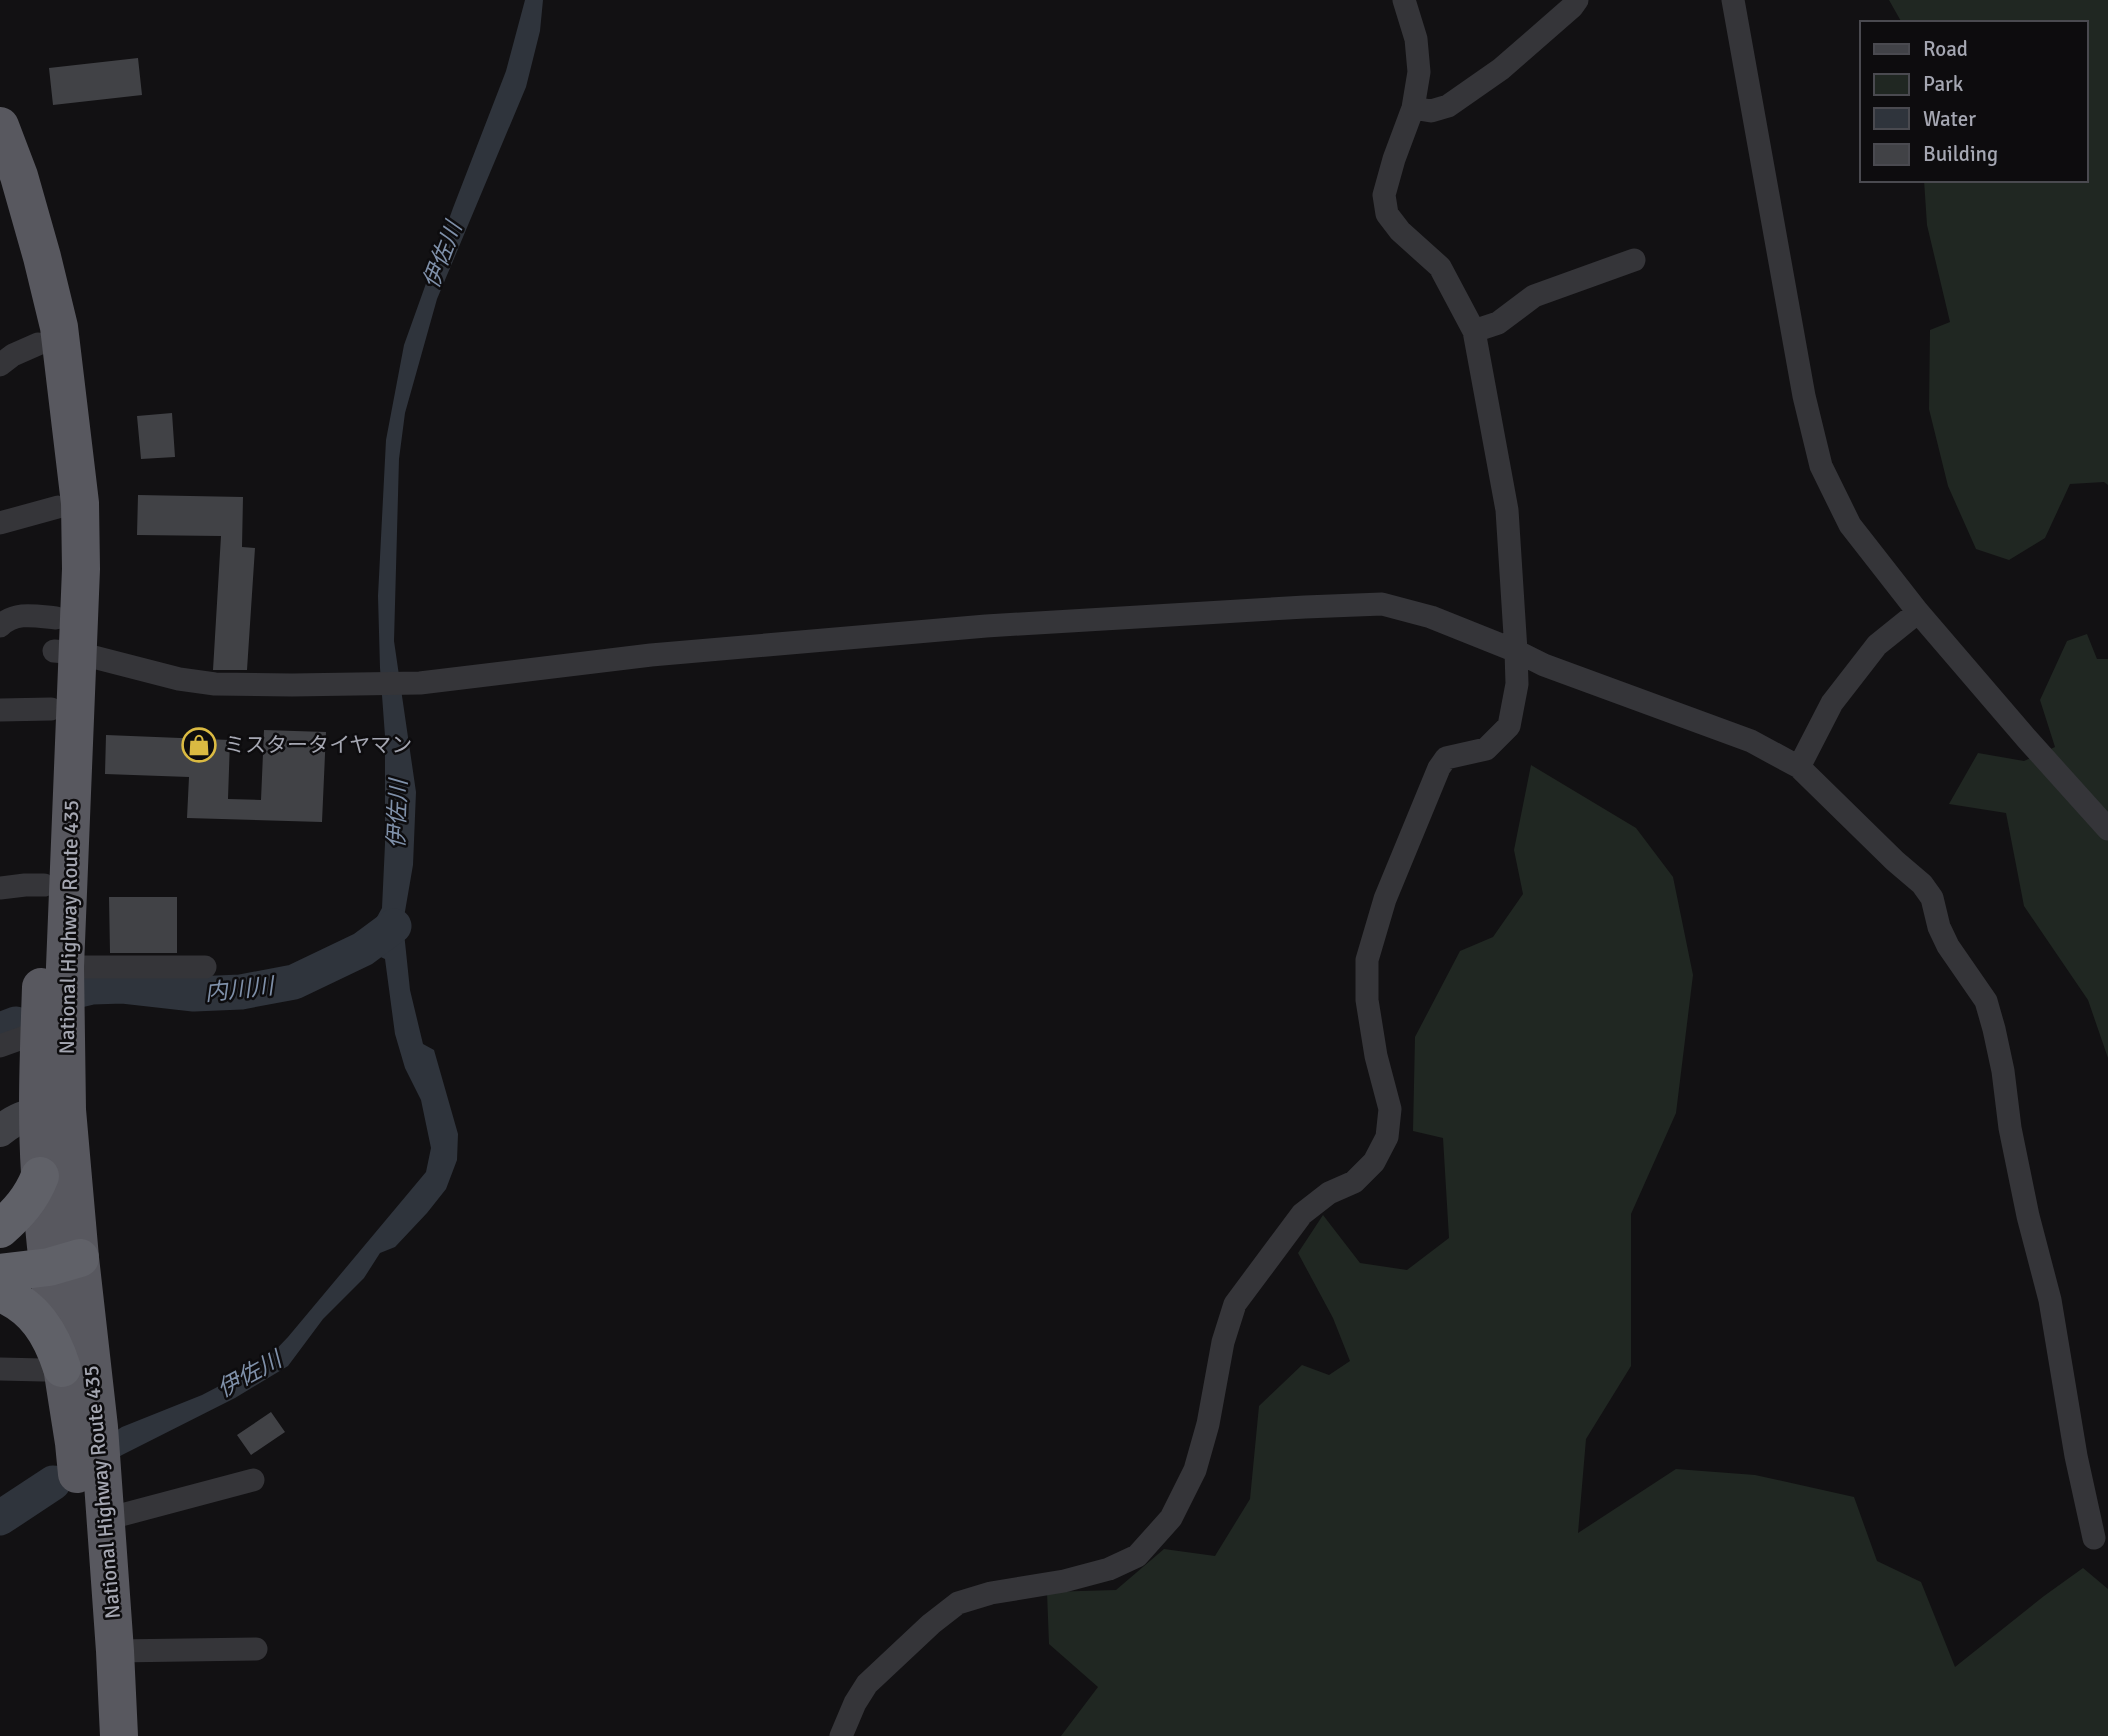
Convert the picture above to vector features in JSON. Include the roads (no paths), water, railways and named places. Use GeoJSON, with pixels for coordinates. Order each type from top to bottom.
{"type":"FeatureCollection","features":[{"type":"Feature","properties":{"kind":"highway","name":"National Highway Route 435"},"geometry":{"type":"LineString","coordinates":[[0,126],[19,176],[59,327],[80,503],[80,569],[62,641],[51,709],[39,1032],[52,1111],[62,1368],[86,1435]]}},
{"type":"Feature","properties":{"kind":"highway","name":"National Highway Route 435"},"geometry":{"type":"LineString","coordinates":[[0,197],[19,258],[38,344],[50,424],[58,508],[65,967],[52,1111],[40,1176],[58,1260],[86,1435],[90,1481],[82,1534],[92,1736]]}},
{"type":"Feature","properties":{"kind":"highway"},"geometry":{"type":"LineString","coordinates":[[0,1229],[24,1206],[40,1176]]}},
{"type":"Feature","properties":{"kind":"highway"},"geometry":{"type":"LineString","coordinates":[[0,1256],[58,1260]]}},
{"type":"Feature","properties":{"kind":"highway"},"geometry":{"type":"LineString","coordinates":[[0,1273],[58,1260]]}},
{"type":"Feature","properties":{"kind":"highway"},"geometry":{"type":"LineString","coordinates":[[0,1293],[24,1306],[42,1324],[51,1338],[62,1368]]}},
{"type":"Feature","properties":{"kind":"highway","name":"National Highway Route 435"},"geometry":{"type":"LineString","coordinates":[[90,1481],[106,1519],[119,1736]]}},
{"type":"Feature","properties":{"kind":"main road"},"geometry":{"type":"LineString","coordinates":[[0,1131],[21,1116],[52,1111]]}},
{"type":"Feature","properties":{"kind":"street"},"geometry":{"type":"LineString","coordinates":[[841,1736],[855,1703],[867,1684],[958,1603],[991,1593],[1064,1581],[1109,1569],[1138,1556],[1171,1517],[1195,1470],[1208,1424],[1223,1342],[1235,1304],[1303,1214],[1329,1193],[1354,1182],[1374,1162],[1387,1138],[1390,1110],[1367,1000],[1367,960],[1385,899],[1439,768],[1446,758],[1486,749],[1509,726],[1517,684],[1507,510],[1474,331],[1440,267],[1400,231],[1387,214],[1384,195],[1413,108],[1419,72],[1416,39],[1404,0]]}},
{"type":"Feature","properties":{"kind":"street"},"geometry":{"type":"LineString","coordinates":[[1413,108],[1431,111],[1448,106],[1501,69],[1577,0]]}},
{"type":"Feature","properties":{"kind":"street"},"geometry":{"type":"LineString","coordinates":[[1733,0],[1804,396],[1822,466],[1850,525],[1918,612],[2026,739],[2108,829]]}},
{"type":"Feature","properties":{"kind":"street"},"geometry":{"type":"LineString","coordinates":[[1474,331],[1498,323],[1534,296],[1634,260]]}},
{"type":"Feature","properties":{"kind":"street"},"geometry":{"type":"LineString","coordinates":[[0,365],[13,355],[38,344]]}},
{"type":"Feature","properties":{"kind":"street"},"geometry":{"type":"LineString","coordinates":[[0,523],[58,508]]}},
{"type":"Feature","properties":{"kind":"street"},"geometry":{"type":"LineString","coordinates":[[0,626],[18,615],[62,641],[178,679],[215,684],[369,684],[420,683],[651,655],[986,626],[1382,604],[1431,617],[1544,665],[1751,741],[1800,767],[1922,884],[1932,898],[1939,927],[1948,946],[1986,1001],[2003,1072],[2010,1128],[2028,1216],[2050,1300],[2076,1456],[2094,1538]]}},
{"type":"Feature","properties":{"kind":"street"},"geometry":{"type":"LineString","coordinates":[[1800,767],[1839,693],[1877,645],[1918,612]]}},
{"type":"Feature","properties":{"kind":"street"},"geometry":{"type":"LineString","coordinates":[[0,710],[51,709]]}},
{"type":"Feature","properties":{"kind":"street"},"geometry":{"type":"LineString","coordinates":[[0,888],[44,885]]}},
{"type":"Feature","properties":{"kind":"street"},"geometry":{"type":"LineString","coordinates":[[65,967],[205,967]]}},
{"type":"Feature","properties":{"kind":"street"},"geometry":{"type":"LineString","coordinates":[[0,1046],[39,1032]]}},
{"type":"Feature","properties":{"kind":"street"},"geometry":{"type":"LineString","coordinates":[[0,1369],[62,1368]]}},
{"type":"Feature","properties":{"kind":"street"},"geometry":{"type":"LineString","coordinates":[[106,1519],[253,1479]]}},
{"type":"Feature","properties":{"kind":"street"},"geometry":{"type":"LineString","coordinates":[[115,1651],[256,1649]]}},
{"type":"Feature","properties":{"kind":"water"},"geometry":{"type":"Polygon","coordinates":[[[525,0],[543,0],[540,31],[526,87],[437,299],[405,413],[399,459],[394,641],[416,792],[413,865],[403,923],[410,990],[423,1044],[434,1050],[458,1134],[457,1160],[446,1189],[427,1213],[395,1247],[380,1253],[364,1278],[323,1319],[288,1366],[235,1398],[33,1504],[12,1509],[32,1485],[122,1427],[202,1395],[266,1360],[426,1172],[431,1148],[421,1100],[405,1068],[395,1034],[385,959],[372,953],[370,930],[382,908],[385,844],[385,736],[378,596],[386,440],[404,345],[506,71],[525,0]]]}},
{"type":"Feature","properties":{"kind":"waterway","name":"内川川"},"geometry":{"type":"LineString","coordinates":[[71,992],[92,987],[123,986],[194,994],[241,992],[294,982],[363,949],[394,926]]}},
{"type":"Feature","properties":{"kind":"waterway","name":"内川川"},"geometry":{"type":"LineString","coordinates":[[0,1030],[16,1024]]}},
{"type":"Feature","properties":{"kind":"waterway","name":"伊佐川"},"geometry":{"type":"LineString","coordinates":[[0,1518],[53,1483]]}},
{"type":"Feature","properties":{"kind":"place","name":"ミスタータイヤマン"},"geometry":{"type":"Point","coordinates":[199,745]}}]}
